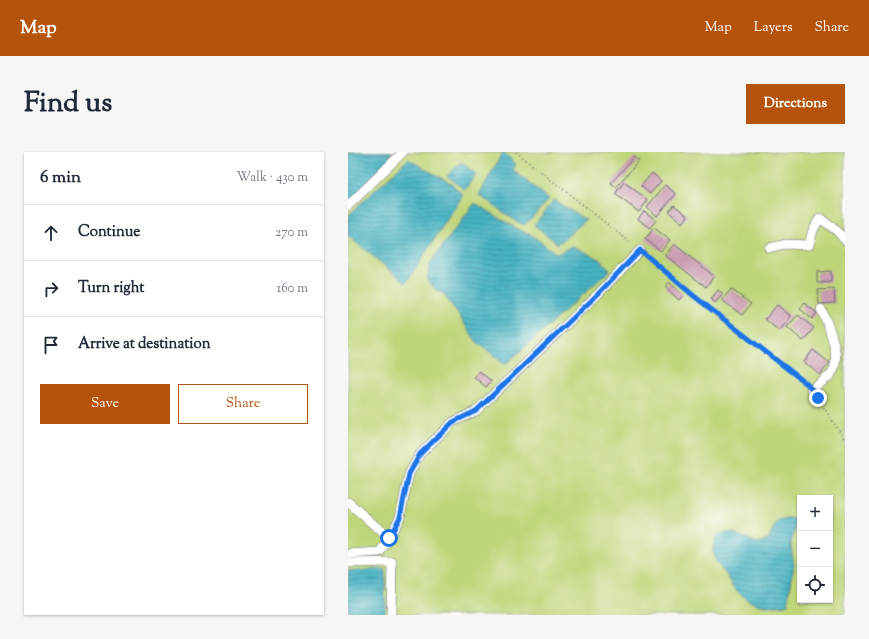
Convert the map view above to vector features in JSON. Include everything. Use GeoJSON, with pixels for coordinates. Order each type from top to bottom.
{"type":"FeatureCollection","features":[{"type":"Feature","properties":{"kind":"street"},"geometry":{"type":"LineString","coordinates":[[348,206],[403,152]]}},
{"type":"Feature","properties":{"kind":"street"},"geometry":{"type":"LineString","coordinates":[[769,248],[785,244],[809,245],[813,230],[820,218],[837,231],[845,240]]}},
{"type":"Feature","properties":{"kind":"street"},"geometry":{"type":"LineString","coordinates":[[348,554],[380,552],[400,517],[409,474],[420,454],[453,422],[476,411],[598,294],[640,250]]}},
{"type":"Feature","properties":{"kind":"street"},"geometry":{"type":"LineString","coordinates":[[811,390],[831,373],[836,358],[834,344],[822,309]]}},
{"type":"Feature","properties":{"kind":"street"},"geometry":{"type":"LineString","coordinates":[[348,502],[389,538]]}},
{"type":"Feature","properties":{"kind":"street"},"geometry":{"type":"LineString","coordinates":[[348,562],[392,562],[391,615]]}},
{"type":"Feature","properties":{"kind":"path"},"geometry":{"type":"LineString","coordinates":[[516,152],[640,250],[694,296],[807,384],[837,426],[845,440]]}},
{"type":"Feature","properties":{"kind":"green space"},"geometry":{"type":"Polygon","coordinates":[[[348,152],[845,152],[845,615],[348,615],[348,152]]]}},
{"type":"Feature","properties":{"kind":"water"},"geometry":{"type":"Polygon","coordinates":[[[352,152],[392,152],[387,163],[348,203],[348,155],[352,152]]]}},
{"type":"Feature","properties":{"kind":"water"},"geometry":{"type":"Polygon","coordinates":[[[503,152],[516,164],[513,170],[549,199],[525,225],[517,222],[479,195],[503,152]]]}},
{"type":"Feature","properties":{"kind":"water"},"geometry":{"type":"Polygon","coordinates":[[[408,159],[452,184],[463,195],[406,283],[348,236],[348,216],[408,159]]]}},
{"type":"Feature","properties":{"kind":"water"},"geometry":{"type":"Polygon","coordinates":[[[461,162],[476,174],[465,190],[447,176],[461,162]]]}},
{"type":"Feature","properties":{"kind":"water"},"geometry":{"type":"Polygon","coordinates":[[[554,200],[586,220],[558,244],[534,225],[554,200]]]}},
{"type":"Feature","properties":{"kind":"water"},"geometry":{"type":"Polygon","coordinates":[[[475,203],[519,230],[530,234],[557,254],[572,246],[598,258],[610,270],[505,365],[476,341],[444,294],[435,289],[427,280],[430,263],[475,203]]]}},
{"type":"Feature","properties":{"kind":"water"},"geometry":{"type":"Polygon","coordinates":[[[795,519],[796,527],[791,542],[794,564],[788,604],[768,606],[756,604],[737,591],[716,561],[713,547],[716,537],[725,532],[736,534],[757,543],[769,540],[778,521],[795,519]]]}},
{"type":"Feature","properties":{"kind":"water"},"geometry":{"type":"Polygon","coordinates":[[[385,569],[385,615],[360,615],[348,612],[348,571],[385,569]]]}},
{"type":"Feature","properties":{"kind":"building"},"geometry":{"type":"Polygon","coordinates":[[[634,157],[639,161],[616,187],[611,183],[634,157]]]}},
{"type":"Feature","properties":{"kind":"building"},"geometry":{"type":"Polygon","coordinates":[[[652,173],[661,181],[650,194],[641,186],[652,173]]]}},
{"type":"Feature","properties":{"kind":"building"},"geometry":{"type":"Polygon","coordinates":[[[624,182],[648,200],[639,212],[615,194],[624,182]]]}},
{"type":"Feature","properties":{"kind":"building"},"geometry":{"type":"Polygon","coordinates":[[[665,185],[676,194],[657,216],[647,207],[665,185]]]}},
{"type":"Feature","properties":{"kind":"building"},"geometry":{"type":"Polygon","coordinates":[[[674,205],[688,216],[682,223],[669,212],[674,205]]]}},
{"type":"Feature","properties":{"kind":"building"},"geometry":{"type":"Polygon","coordinates":[[[644,211],[656,220],[650,228],[638,219],[644,211]]]}},
{"type":"Feature","properties":{"kind":"building"},"geometry":{"type":"Polygon","coordinates":[[[654,228],[670,240],[661,251],[645,239],[654,228]]]}},
{"type":"Feature","properties":{"kind":"building"},"geometry":{"type":"Polygon","coordinates":[[[674,244],[714,276],[706,287],[665,255],[674,244]]]}},
{"type":"Feature","properties":{"kind":"building"},"geometry":{"type":"Polygon","coordinates":[[[831,271],[831,282],[817,283],[817,272],[831,271]]]}},
{"type":"Feature","properties":{"kind":"building"},"geometry":{"type":"Polygon","coordinates":[[[669,282],[683,295],[679,300],[665,287],[669,282]]]}},
{"type":"Feature","properties":{"kind":"building"},"geometry":{"type":"Polygon","coordinates":[[[731,289],[751,304],[742,315],[722,300],[731,289]]]}},
{"type":"Feature","properties":{"kind":"building"},"geometry":{"type":"Polygon","coordinates":[[[834,289],[835,303],[819,304],[818,290],[834,289]]]}},
{"type":"Feature","properties":{"kind":"building"},"geometry":{"type":"Polygon","coordinates":[[[718,290],[723,294],[715,303],[711,299],[718,290]]]}},
{"type":"Feature","properties":{"kind":"building"},"geometry":{"type":"Polygon","coordinates":[[[804,303],[817,313],[812,319],[800,309],[804,303]]]}},
{"type":"Feature","properties":{"kind":"building"},"geometry":{"type":"Polygon","coordinates":[[[777,305],[791,316],[779,331],[765,319],[777,305]]]}},
{"type":"Feature","properties":{"kind":"building"},"geometry":{"type":"Polygon","coordinates":[[[798,315],[814,328],[803,341],[787,327],[798,315]]]}},
{"type":"Feature","properties":{"kind":"building"},"geometry":{"type":"Polygon","coordinates":[[[813,350],[830,363],[820,375],[804,362],[813,350]]]}},
{"type":"Feature","properties":{"kind":"building"},"geometry":{"type":"Polygon","coordinates":[[[479,371],[491,381],[486,387],[474,377],[479,371]]]}},
{"type":"Feature","properties":{"kind":"route"},"geometry":{"type":"LineString","coordinates":[[389,538],[400,517],[409,474],[420,454],[453,422],[476,411],[598,294],[640,250],[694,296],[807,384],[818,398]]}}]}
